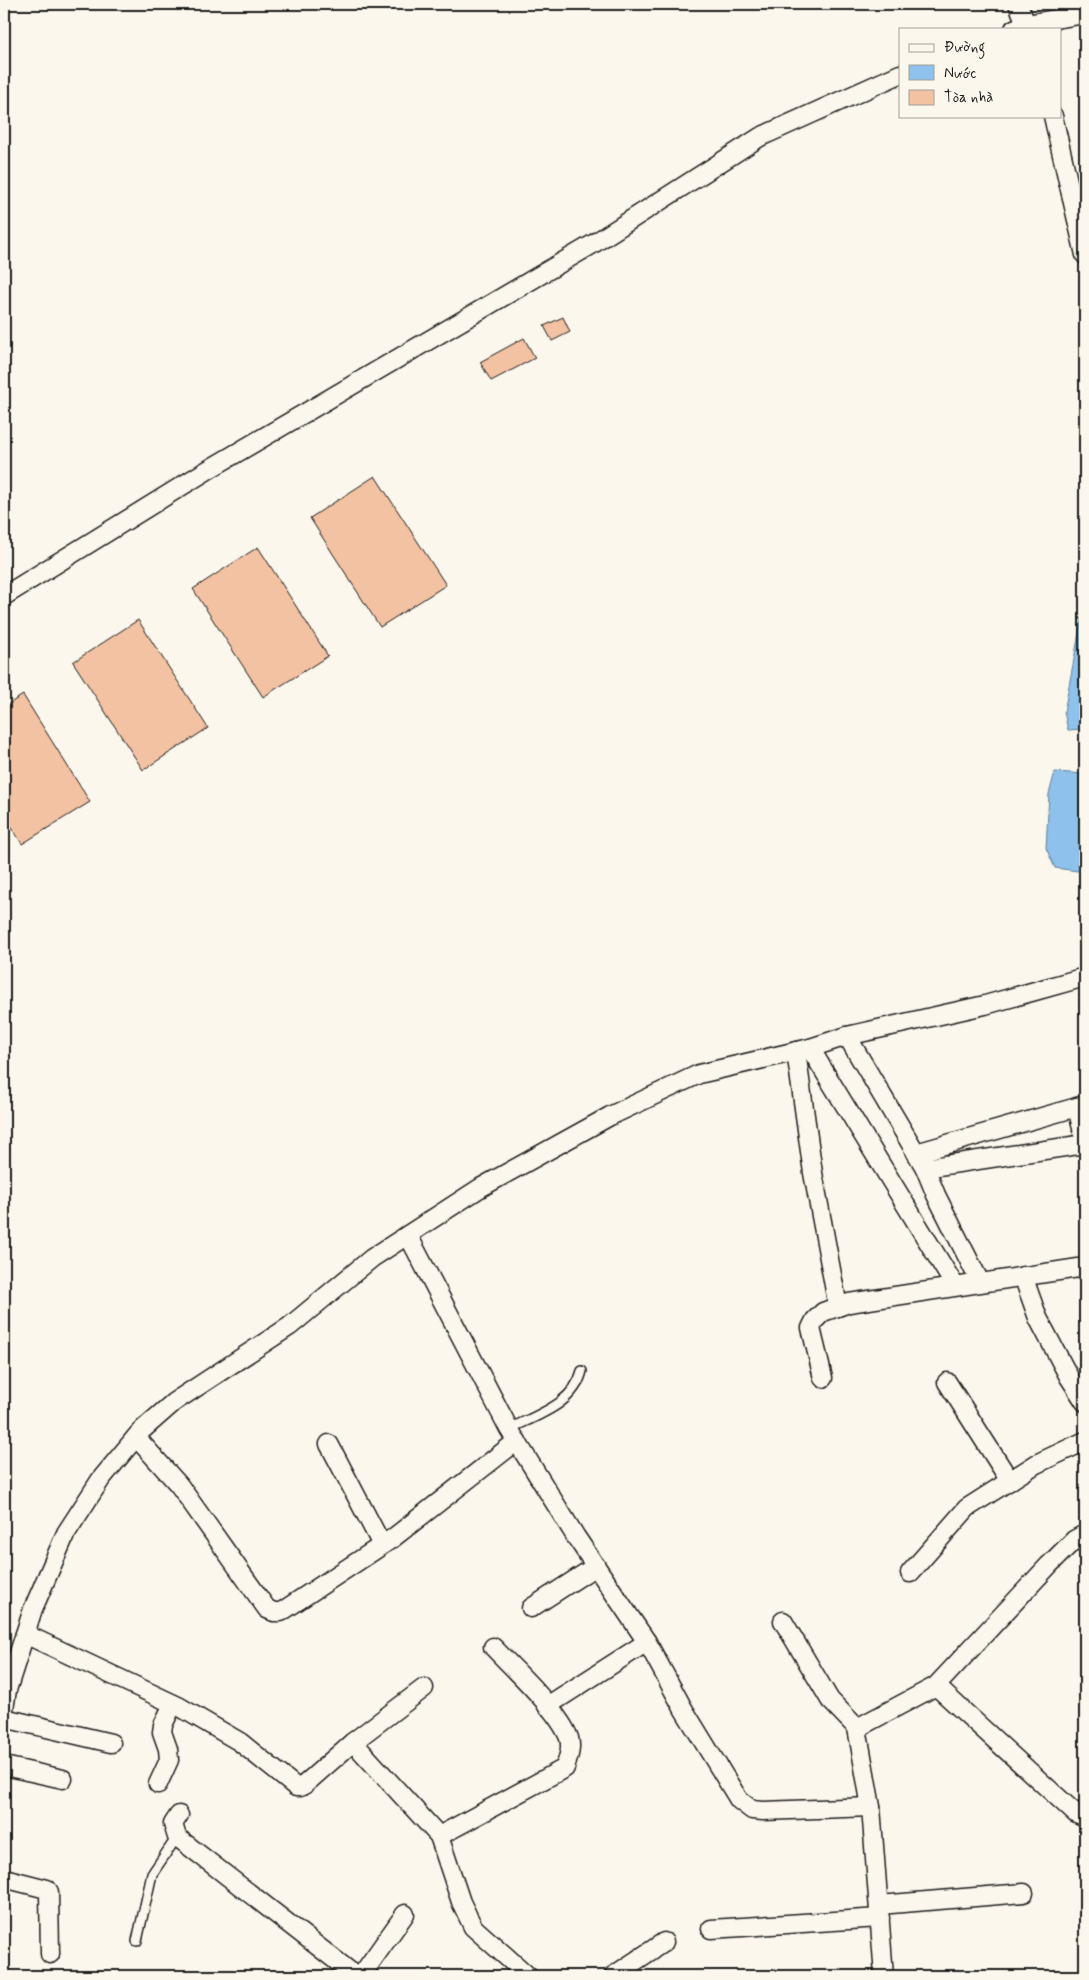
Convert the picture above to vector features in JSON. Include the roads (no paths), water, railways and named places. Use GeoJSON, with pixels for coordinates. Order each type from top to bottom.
{"type":"FeatureCollection","features":[{"type":"Feature","properties":{"kind":"street"},"geometry":{"type":"LineString","coordinates":[[1018,4],[1030,26],[1085,14]]}},
{"type":"Feature","properties":{"kind":"street"},"geometry":{"type":"LineString","coordinates":[[4,596],[206,471],[592,244],[760,137],[899,74]]}},
{"type":"Feature","properties":{"kind":"street"},"geometry":{"type":"LineString","coordinates":[[1053,118],[1085,255]]}},
{"type":"Feature","properties":{"kind":"street"},"geometry":{"type":"LineString","coordinates":[[4,1709],[5,1690],[33,1608],[66,1533],[101,1480],[136,1437],[174,1402],[290,1326],[372,1258],[480,1188],[610,1116],[699,1074],[803,1049],[847,1036],[984,1005],[1085,977]]}},
{"type":"Feature","properties":{"kind":"street"},"geometry":{"type":"LineString","coordinates":[[847,1036],[920,1160],[980,1282]]}},
{"type":"Feature","properties":{"kind":"street"},"geometry":{"type":"LineString","coordinates":[[803,1049],[955,1286]]}},
{"type":"Feature","properties":{"kind":"street"},"geometry":{"type":"LineString","coordinates":[[803,1049],[813,1173],[838,1307]]}},
{"type":"Feature","properties":{"kind":"street"},"geometry":{"type":"LineString","coordinates":[[1081,1106],[1085,1143],[920,1160],[1081,1106]]}},
{"type":"Feature","properties":{"kind":"street"},"geometry":{"type":"LineString","coordinates":[[408,1235],[513,1435],[596,1566],[647,1642],[684,1710],[739,1800],[752,1810],[871,1807]]}},
{"type":"Feature","properties":{"kind":"street"},"geometry":{"type":"LineString","coordinates":[[823,1378],[811,1328],[815,1320],[823,1312],[849,1303],[1085,1267]]}},
{"type":"Feature","properties":{"kind":"street"},"geometry":{"type":"LineString","coordinates":[[1023,1276],[1038,1318],[1085,1402]]}},
{"type":"Feature","properties":{"kind":"street"},"geometry":{"type":"LineString","coordinates":[[947,1382],[1010,1481]]}},
{"type":"Feature","properties":{"kind":"street"},"geometry":{"type":"LineString","coordinates":[[136,1437],[179,1485],[267,1608],[274,1612],[282,1612],[382,1544],[513,1435]]}},
{"type":"Feature","properties":{"kind":"street"},"geometry":{"type":"LineString","coordinates":[[910,1573],[967,1508],[1036,1464],[1085,1441]]}},
{"type":"Feature","properties":{"kind":"street"},"geometry":{"type":"LineString","coordinates":[[329,1444],[382,1544]]}},
{"type":"Feature","properties":{"kind":"street"},"geometry":{"type":"LineString","coordinates":[[857,1728],[936,1686],[1049,1565],[1074,1540],[1085,1534]]}},
{"type":"Feature","properties":{"kind":"street"},"geometry":{"type":"LineString","coordinates":[[531,1608],[596,1566]]}},
{"type":"Feature","properties":{"kind":"street"},"geometry":{"type":"LineString","coordinates":[[783,1621],[830,1700],[857,1728],[871,1807],[884,1976]]}},
{"type":"Feature","properties":{"kind":"street"},"geometry":{"type":"LineString","coordinates":[[25,1634],[173,1704],[240,1742],[296,1787],[304,1785],[353,1742],[424,1688]]}},
{"type":"Feature","properties":{"kind":"street"},"geometry":{"type":"LineString","coordinates":[[547,1706],[647,1642]]}},
{"type":"Feature","properties":{"kind":"street"},"geometry":{"type":"LineString","coordinates":[[439,1836],[565,1768],[570,1753],[569,1740],[560,1720],[493,1646]]}},
{"type":"Feature","properties":{"kind":"street"},"geometry":{"type":"LineString","coordinates":[[936,1686],[1074,1813],[1085,1818]]}},
{"type":"Feature","properties":{"kind":"street"},"geometry":{"type":"LineString","coordinates":[[158,1784],[169,1760],[168,1749],[162,1732],[163,1725],[173,1704]]}},
{"type":"Feature","properties":{"kind":"street"},"geometry":{"type":"LineString","coordinates":[[4,1718],[111,1743]]}},
{"type":"Feature","properties":{"kind":"street"},"geometry":{"type":"LineString","coordinates":[[353,1742],[439,1836],[467,1917],[473,1927],[528,1976]]}},
{"type":"Feature","properties":{"kind":"street"},"geometry":{"type":"LineString","coordinates":[[4,1766],[63,1779]]}},
{"type":"Feature","properties":{"kind":"street"},"geometry":{"type":"LineString","coordinates":[[179,1815],[173,1824],[177,1837],[353,1975],[405,1914]]}},
{"type":"Feature","properties":{"kind":"street"},"geometry":{"type":"LineString","coordinates":[[4,1878],[46,1889],[49,1892],[50,1954]]}},
{"type":"Feature","properties":{"kind":"street"},"geometry":{"type":"LineString","coordinates":[[711,1929],[879,1912],[1024,1893]]}},
{"type":"Feature","properties":{"kind":"street"},"geometry":{"type":"LineString","coordinates":[[613,1976],[664,1942]]}},
{"type":"Feature","properties":{"kind":"lane"},"geometry":{"type":"LineString","coordinates":[[513,1435],[563,1401],[580,1382],[582,1371]]}},
{"type":"Feature","properties":{"kind":"lane"},"geometry":{"type":"LineString","coordinates":[[137,1941],[152,1874],[177,1837]]}},
{"type":"Feature","properties":{"kind":"water"},"geometry":{"type":"Polygon","coordinates":[[[1085,591],[1085,729],[1068,730],[1064,712],[1085,591]]]}},
{"type":"Feature","properties":{"kind":"water"},"geometry":{"type":"Polygon","coordinates":[[[1055,772],[1085,774],[1085,872],[1055,868],[1046,848],[1049,794],[1055,772]]]}}]}
